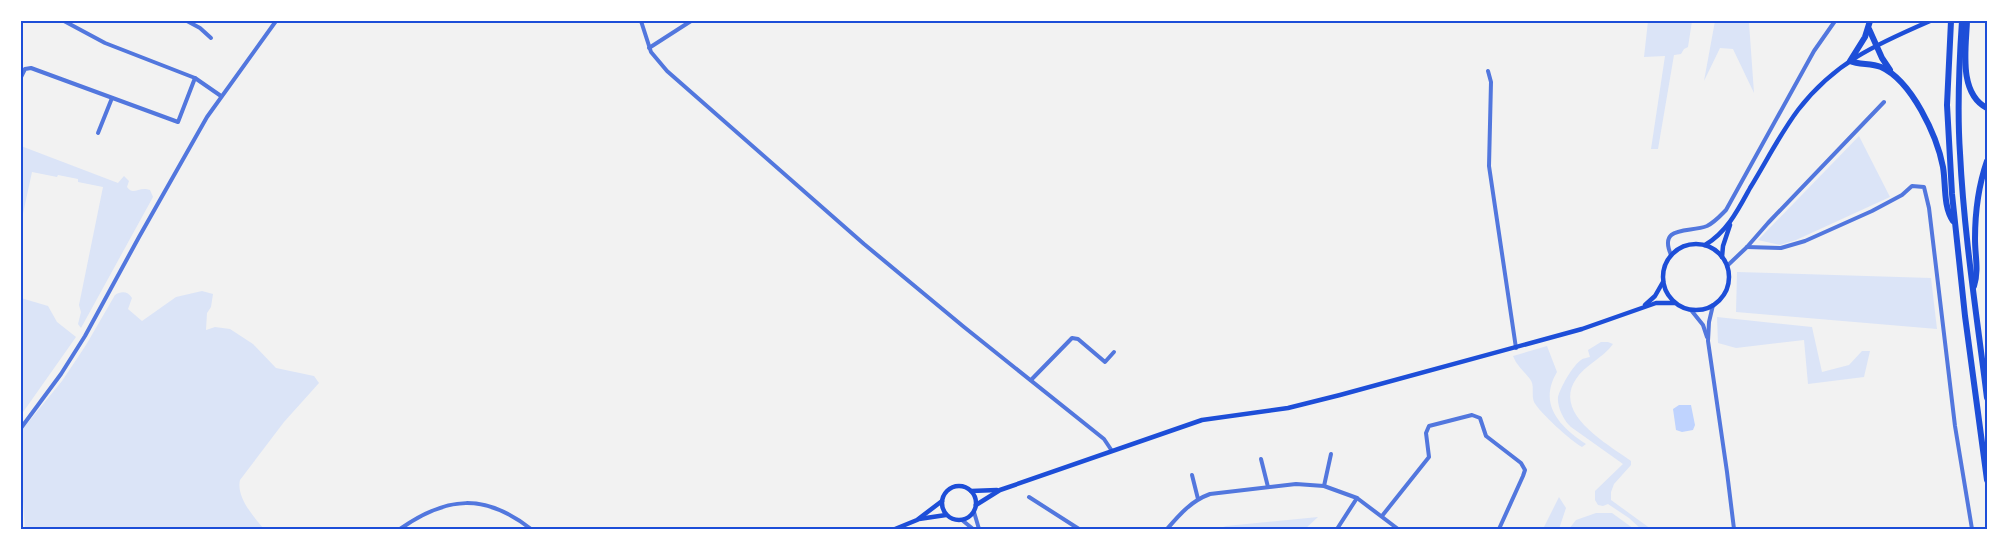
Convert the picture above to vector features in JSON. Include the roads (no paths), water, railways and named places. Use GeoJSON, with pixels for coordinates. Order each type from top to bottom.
{"type":"FeatureCollection","features":[{"type":"Feature","properties":{"kind":"highway"},"geometry":{"type":"LineString","coordinates":[[1951,21],[1947,105],[1954,223],[1987,480]]}},
{"type":"Feature","properties":{"kind":"highway"},"geometry":{"type":"LineString","coordinates":[[1962,21],[1959,84],[1960,152],[1987,398]]}},
{"type":"Feature","properties":{"kind":"highway"},"geometry":{"type":"LineString","coordinates":[[1967,21],[1967,79],[1976,99],[1987,108]]}},
{"type":"Feature","properties":{"kind":"highway"},"geometry":{"type":"LineString","coordinates":[[1869,25],[1884,64],[1921,110],[1931,130],[1943,167],[1948,214],[1954,223]]}},
{"type":"Feature","properties":{"kind":"highway"},"geometry":{"type":"LineString","coordinates":[[1869,25],[1861,45],[1850,61],[1876,65],[1895,76]]}},
{"type":"Feature","properties":{"kind":"highway"},"geometry":{"type":"LineString","coordinates":[[1974,286],[1978,275],[1975,242],[1976,212],[1979,184],[1987,160]]}},
{"type":"Feature","properties":{"kind":"main road"},"geometry":{"type":"LineString","coordinates":[[1705,245],[1715,239],[1732,219],[1798,111],[1821,84],[1850,61],[1876,45],[1930,21]]}},
{"type":"Feature","properties":{"kind":"main road"},"geometry":{"type":"LineString","coordinates":[[1722,257],[1723,246],[1732,219]]}},
{"type":"Feature","properties":{"kind":"main road"},"geometry":{"type":"LineString","coordinates":[[976,505],[1000,490],[1202,420],[1301,405],[1516,348],[1598,324],[1656,303],[1675,303],[1691,310],[1713,305],[1727,288],[1727,266],[1722,257],[1713,248],[1705,245],[1695,243],[1686,245],[1671,255],[1666,264],[1663,282],[1655,296],[1643,307]]}},
{"type":"Feature","properties":{"kind":"main road"},"geometry":{"type":"LineString","coordinates":[[1663,282],[1675,303]]}},
{"type":"Feature","properties":{"kind":"main road"},"geometry":{"type":"LineString","coordinates":[[917,520],[942,501],[946,492],[953,487],[971,490],[1000,490]]}},
{"type":"Feature","properties":{"kind":"main road"},"geometry":{"type":"LineString","coordinates":[[942,501],[946,514],[953,519],[962,520],[974,512],[976,499],[971,490]]}},
{"type":"Feature","properties":{"kind":"main road"},"geometry":{"type":"LineString","coordinates":[[895,529],[917,520],[946,514]]}},
{"type":"Feature","properties":{"kind":"street"},"geometry":{"type":"LineString","coordinates":[[64,21],[105,43],[195,78],[221,96]]}},
{"type":"Feature","properties":{"kind":"street"},"geometry":{"type":"LineString","coordinates":[[187,21],[201,28],[211,38]]}},
{"type":"Feature","properties":{"kind":"street"},"geometry":{"type":"LineString","coordinates":[[21,428],[58,380],[86,336],[144,227],[221,96],[276,21]]}},
{"type":"Feature","properties":{"kind":"street"},"geometry":{"type":"LineString","coordinates":[[641,21],[649,48],[667,71],[864,244],[1104,439],[1112,451]]}},
{"type":"Feature","properties":{"kind":"street"},"geometry":{"type":"LineString","coordinates":[[649,48],[691,21]]}},
{"type":"Feature","properties":{"kind":"street"},"geometry":{"type":"LineString","coordinates":[[1671,255],[1668,245],[1670,235],[1709,225],[1726,210],[1814,51],[1835,21]]}},
{"type":"Feature","properties":{"kind":"street"},"geometry":{"type":"LineString","coordinates":[[21,77],[25,69],[31,68],[178,122],[195,78]]}},
{"type":"Feature","properties":{"kind":"street"},"geometry":{"type":"LineString","coordinates":[[1488,71],[1491,82],[1489,166],[1516,348]]}},
{"type":"Feature","properties":{"kind":"street"},"geometry":{"type":"LineString","coordinates":[[98,133],[112,97]]}},
{"type":"Feature","properties":{"kind":"street"},"geometry":{"type":"LineString","coordinates":[[1727,266],[1748,247],[1768,223],[1884,102]]}},
{"type":"Feature","properties":{"kind":"street"},"geometry":{"type":"LineString","coordinates":[[1748,247],[1781,248],[1805,241],[1872,211],[1902,195],[1912,186],[1924,187],[1929,208],[1955,426],[1972,529]]}},
{"type":"Feature","properties":{"kind":"street"},"geometry":{"type":"LineString","coordinates":[[1713,305],[1708,322],[1708,340],[1734,529]]}},
{"type":"Feature","properties":{"kind":"street"},"geometry":{"type":"LineString","coordinates":[[1691,310],[1703,326],[1708,340]]}},
{"type":"Feature","properties":{"kind":"street"},"geometry":{"type":"LineString","coordinates":[[1031,380],[1072,338],[1078,339],[1105,362],[1114,352]]}},
{"type":"Feature","properties":{"kind":"street"},"geometry":{"type":"LineString","coordinates":[[1382,516],[1429,457],[1426,433],[1430,426],[1472,416],[1480,418],[1486,436],[1521,464],[1525,470],[1499,529]]}},
{"type":"Feature","properties":{"kind":"street"},"geometry":{"type":"LineString","coordinates":[[1324,486],[1331,453]]}},
{"type":"Feature","properties":{"kind":"street"},"geometry":{"type":"LineString","coordinates":[[1262,459],[1268,487]]}},
{"type":"Feature","properties":{"kind":"street"},"geometry":{"type":"LineString","coordinates":[[1192,475],[1198,499]]}},
{"type":"Feature","properties":{"kind":"street"},"geometry":{"type":"LineString","coordinates":[[1167,529],[1186,507],[1198,499],[1221,492],[1305,484],[1324,486],[1357,498],[1398,529]]}},
{"type":"Feature","properties":{"kind":"street"},"geometry":{"type":"LineString","coordinates":[[1029,497],[1079,529]]}},
{"type":"Feature","properties":{"kind":"street"},"geometry":{"type":"LineString","coordinates":[[1337,529],[1357,498]]}},
{"type":"Feature","properties":{"kind":"street"},"geometry":{"type":"LineString","coordinates":[[400,529],[442,508],[473,503],[486,504],[504,511],[531,529]]}},
{"type":"Feature","properties":{"kind":"street"},"geometry":{"type":"LineString","coordinates":[[974,512],[980,529]]}},
{"type":"Feature","properties":{"kind":"street"},"geometry":{"type":"LineString","coordinates":[[962,520],[972,529]]}},
{"type":"Feature","properties":{"kind":"water"},"geometry":{"type":"Polygon","coordinates":[[[1679,405],[1691,405],[1695,425],[1693,430],[1682,432],[1676,430],[1673,409],[1679,405]]]}}]}
